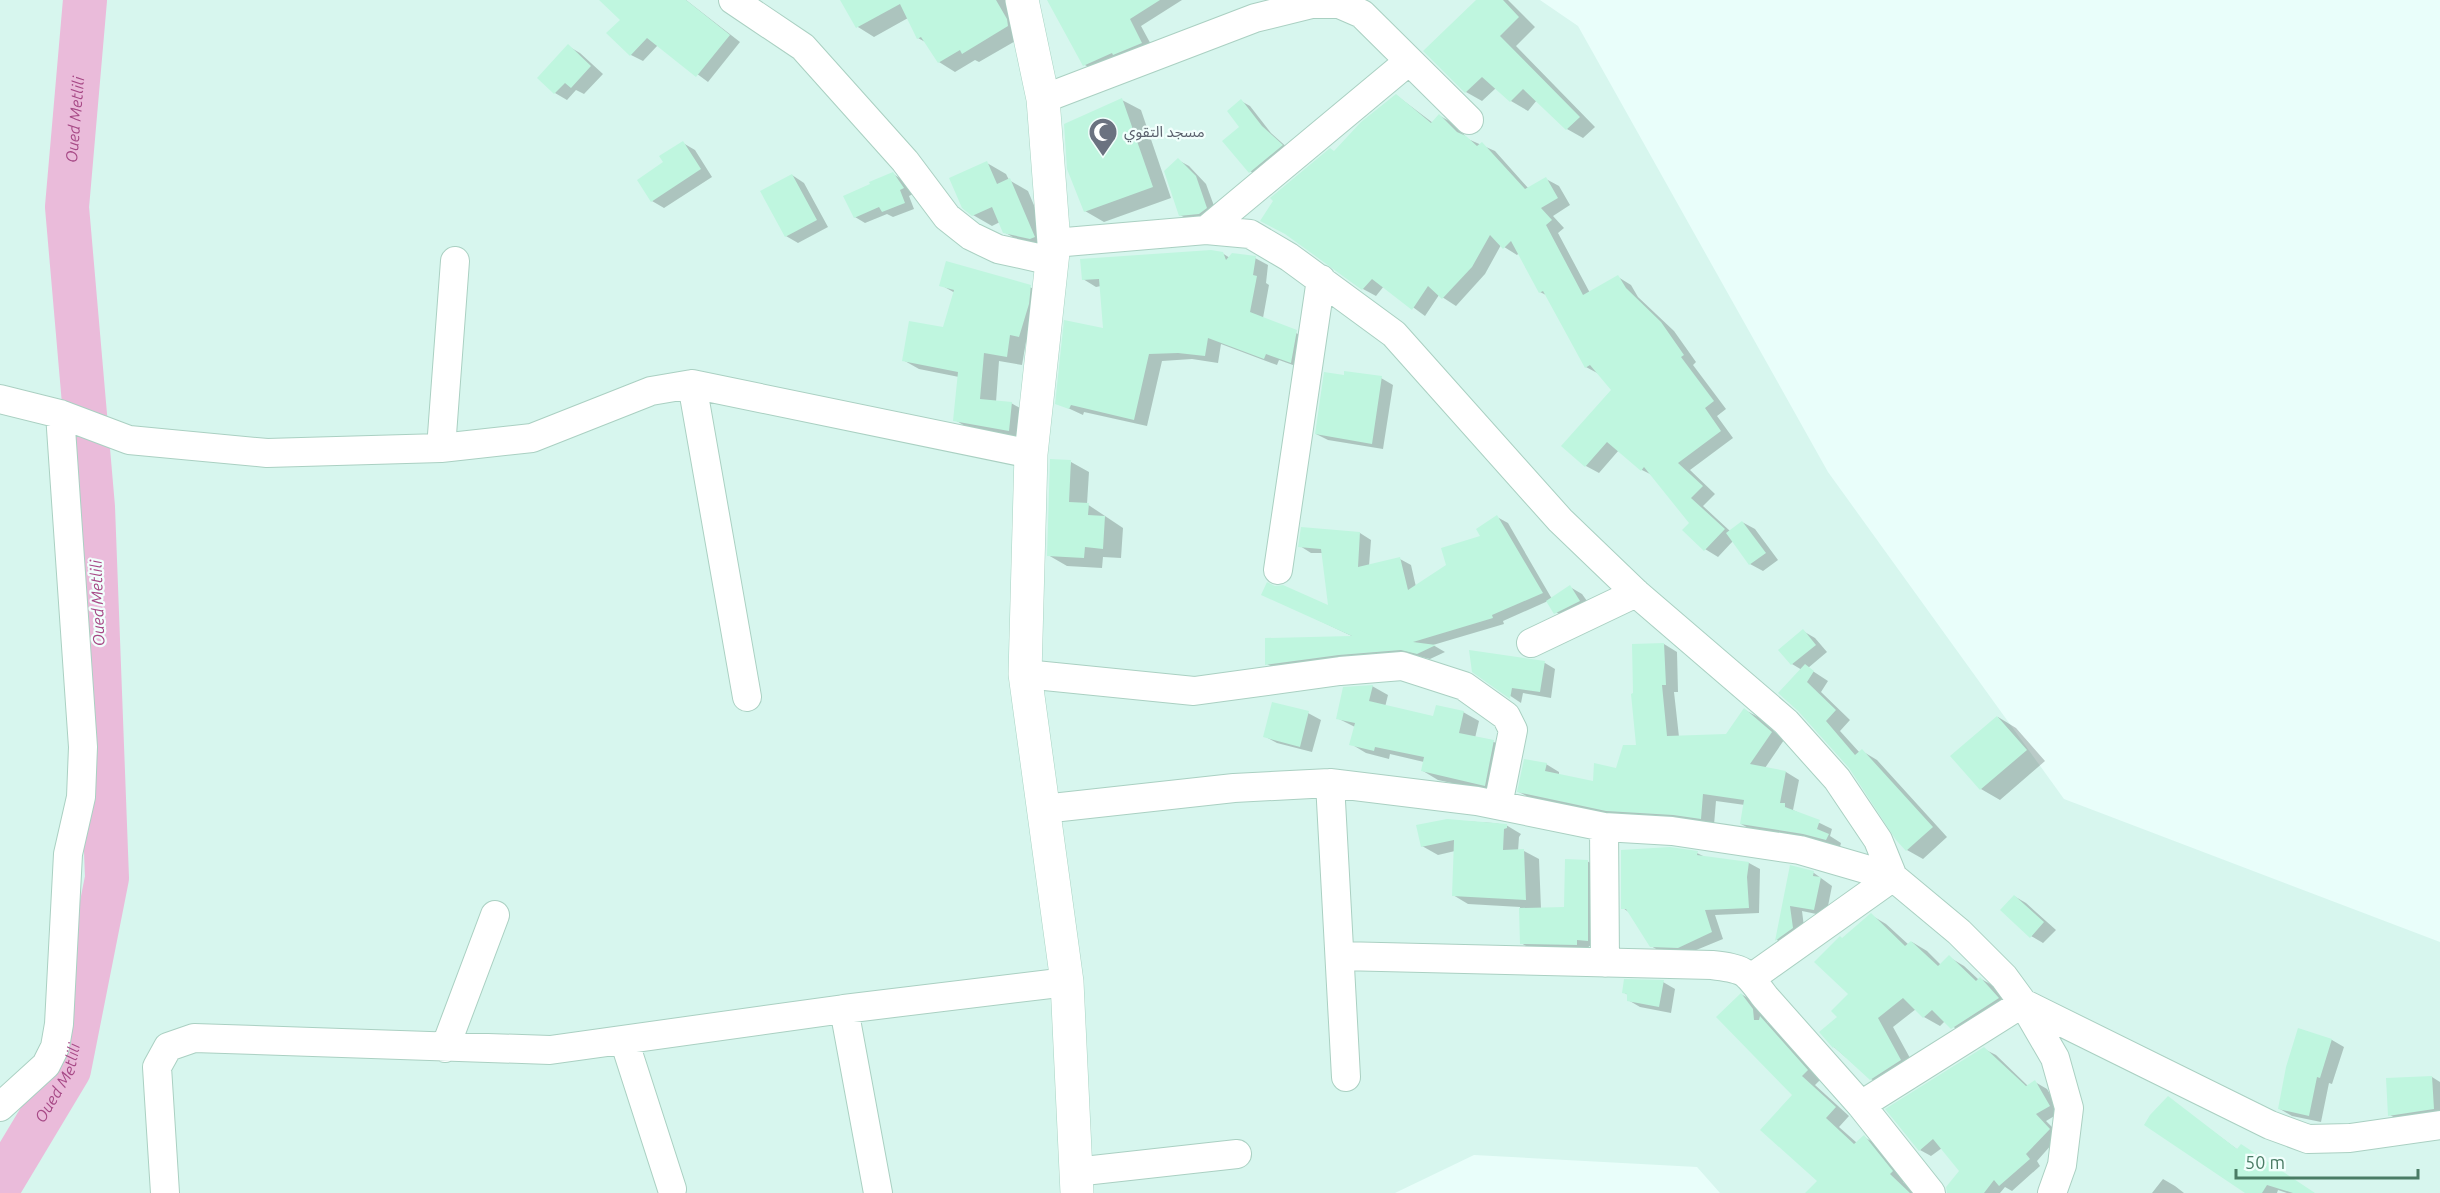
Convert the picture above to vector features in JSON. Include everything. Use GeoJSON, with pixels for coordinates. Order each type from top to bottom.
{"type":"FeatureCollection","features":[{"type":"Feature","properties":{"kind":"main road"},"geometry":{"type":"LineString","coordinates":[[1022,0],[1043,99],[1053,252],[1031,454],[1025,674],[1067,982],[1076,1183]]}},
{"type":"Feature","properties":{"kind":"street"},"geometry":{"type":"LineString","coordinates":[[752,3],[803,47],[905,161],[946,217],[971,236],[998,249],[1053,252],[1206,230],[1250,234],[1321,279],[1394,334],[1560,520],[1636,593],[1786,722],[1837,779],[1878,840],[1893,877]]}},
{"type":"Feature","properties":{"kind":"street"},"geometry":{"type":"LineString","coordinates":[[1043,99],[1255,18],[1312,4],[1339,4],[1362,14],[1469,120]]}},
{"type":"Feature","properties":{"kind":"street"},"geometry":{"type":"LineString","coordinates":[[1206,230],[1409,61]]}},
{"type":"Feature","properties":{"kind":"street"},"geometry":{"type":"LineString","coordinates":[[441,448],[455,261]]}},
{"type":"Feature","properties":{"kind":"street"},"geometry":{"type":"LineString","coordinates":[[1278,570],[1321,279]]}},
{"type":"Feature","properties":{"kind":"street"},"geometry":{"type":"LineString","coordinates":[[692,384],[747,697]]}},
{"type":"Feature","properties":{"kind":"street"},"geometry":{"type":"LineString","coordinates":[[0,399],[60,414],[129,440],[267,453],[441,448],[532,438],[651,391],[692,384],[1031,454]]}},
{"type":"Feature","properties":{"kind":"street"},"geometry":{"type":"LineString","coordinates":[[0,1107],[46,1065],[55,1047],[59,1024],[68,854],[81,797],[83,747],[60,414]]}},
{"type":"Feature","properties":{"kind":"street"},"geometry":{"type":"LineString","coordinates":[[1531,643],[1636,593]]}},
{"type":"Feature","properties":{"kind":"street"},"geometry":{"type":"LineString","coordinates":[[1025,674],[1194,691],[1340,671],[1402,666],[1464,686],[1506,716],[1513,730],[1498,805]]}},
{"type":"Feature","properties":{"kind":"street"},"geometry":{"type":"LineString","coordinates":[[1330,783],[1346,1077]]}},
{"type":"Feature","properties":{"kind":"street"},"geometry":{"type":"LineString","coordinates":[[1043,809],[1234,788],[1330,783],[1477,801],[1604,827],[1672,831],[1800,850],[1893,877],[1959,933],[2004,977],[2023,1003],[2055,1058],[2069,1108],[2062,1165],[2052,1193]]}},
{"type":"Feature","properties":{"kind":"street"},"geometry":{"type":"LineString","coordinates":[[1604,827],[1605,963]]}},
{"type":"Feature","properties":{"kind":"street"},"geometry":{"type":"LineString","coordinates":[[1751,978],[1893,877]]}},
{"type":"Feature","properties":{"kind":"street"},"geometry":{"type":"LineString","coordinates":[[445,1048],[495,915]]}},
{"type":"Feature","properties":{"kind":"street"},"geometry":{"type":"LineString","coordinates":[[1340,956],[1738,968],[1751,978],[1765,997],[1861,1105],[1931,1193]]}},
{"type":"Feature","properties":{"kind":"street"},"geometry":{"type":"LineString","coordinates":[[165,1193],[157,1067],[168,1047],[194,1038],[550,1050],[844,1009],[1067,982]]}},
{"type":"Feature","properties":{"kind":"street"},"geometry":{"type":"LineString","coordinates":[[1861,1105],[2023,1003]]}},
{"type":"Feature","properties":{"kind":"street"},"geometry":{"type":"LineString","coordinates":[[2023,1003],[2270,1125],[2308,1139],[2350,1138],[2440,1125]]}},
{"type":"Feature","properties":{"kind":"street"},"geometry":{"type":"LineString","coordinates":[[844,1009],[878,1193]]}},
{"type":"Feature","properties":{"kind":"street"},"geometry":{"type":"LineString","coordinates":[[624,1040],[667,1192]]}},
{"type":"Feature","properties":{"kind":"street"},"geometry":{"type":"LineString","coordinates":[[1076,1183],[1237,1154]]}},
{"type":"Feature","properties":{"kind":"shaded area"},"geometry":{"type":"Polygon","coordinates":[[[0,0],[1540,0],[1578,26],[1828,472],[2064,799],[2440,942],[2440,1193],[1720,1193],[1697,1167],[1474,1155],[1395,1193],[0,1193],[0,0]]]}},
{"type":"Feature","properties":{"kind":"building"},"geometry":{"type":"Polygon","coordinates":[[[599,0],[686,0],[730,35],[696,77],[647,38],[630,56],[606,33],[620,20],[599,0]]]}},
{"type":"Feature","properties":{"kind":"building"},"geometry":{"type":"Polygon","coordinates":[[[840,0],[996,0],[1007,19],[1008,26],[962,54],[960,50],[938,63],[921,37],[917,39],[900,4],[856,28],[840,0]]]}},
{"type":"Feature","properties":{"kind":"building"},"geometry":{"type":"Polygon","coordinates":[[[1047,0],[1160,0],[1130,19],[1142,43],[1083,66],[1047,0]]]}},
{"type":"Feature","properties":{"kind":"building"},"geometry":{"type":"Polygon","coordinates":[[[1476,0],[1503,0],[1519,17],[1500,36],[1580,117],[1566,130],[1523,89],[1510,102],[1482,77],[1465,93],[1423,51],[1476,0]]]}},
{"type":"Feature","properties":{"kind":"building"},"geometry":{"type":"Polygon","coordinates":[[[568,44],[591,66],[571,88],[565,83],[554,94],[537,78],[568,44]]]}},
{"type":"Feature","properties":{"kind":"building"},"geometry":{"type":"Polygon","coordinates":[[[1396,94],[1431,123],[1439,114],[1457,132],[1466,136],[1477,146],[1482,142],[1525,189],[1546,177],[1558,198],[1541,208],[1552,220],[1546,225],[1583,295],[1618,275],[1626,288],[1661,322],[1684,355],[1681,357],[1714,401],[1705,408],[1721,431],[1678,463],[1703,486],[1691,498],[1725,529],[1704,551],[1682,530],[1689,523],[1644,467],[1641,471],[1607,442],[1585,467],[1561,446],[1611,390],[1590,365],[1585,368],[1543,291],[1539,293],[1511,241],[1503,249],[1490,235],[1472,267],[1442,299],[1428,286],[1412,310],[1372,279],[1362,290],[1285,234],[1260,221],[1273,201],[1270,198],[1330,148],[1334,151],[1361,122],[1396,94]]]}},
{"type":"Feature","properties":{"kind":"building","name":"مسجد التقوي"},"geometry":{"type":"Polygon","coordinates":[[[1122,98],[1153,187],[1084,212],[1067,169],[1064,124],[1122,98]]]}},
{"type":"Feature","properties":{"kind":"building"},"geometry":{"type":"Polygon","coordinates":[[[1241,99],[1262,126],[1283,145],[1249,173],[1222,141],[1239,127],[1227,111],[1241,99]]]}},
{"type":"Feature","properties":{"kind":"building"},"geometry":{"type":"Polygon","coordinates":[[[683,141],[701,169],[651,202],[637,180],[663,162],[659,156],[683,141]]]}},
{"type":"Feature","properties":{"kind":"building"},"geometry":{"type":"Polygon","coordinates":[[[1178,158],[1196,176],[1207,208],[1199,214],[1179,216],[1164,171],[1178,158]]]}},
{"type":"Feature","properties":{"kind":"building"},"geometry":{"type":"Polygon","coordinates":[[[987,161],[997,184],[1010,178],[1035,237],[1030,239],[1003,233],[992,207],[972,216],[962,208],[949,178],[987,161]]]}},
{"type":"Feature","properties":{"kind":"building"},"geometry":{"type":"Polygon","coordinates":[[[893,172],[904,188],[900,190],[905,203],[882,212],[879,207],[854,218],[843,196],[893,172]]]}},
{"type":"Feature","properties":{"kind":"building"},"geometry":{"type":"Polygon","coordinates":[[[792,174],[817,220],[785,237],[760,191],[792,174]]]}},
{"type":"Feature","properties":{"kind":"building"},"geometry":{"type":"Polygon","coordinates":[[[1211,250],[1223,252],[1226,260],[1232,253],[1256,256],[1253,275],[1257,276],[1250,312],[1297,330],[1291,363],[1266,354],[1264,359],[1208,338],[1205,356],[1178,353],[1149,354],[1134,420],[1071,405],[1069,409],[1055,404],[1064,320],[1103,328],[1099,279],[1082,280],[1080,259],[1211,250]]]}},
{"type":"Feature","properties":{"kind":"building"},"geometry":{"type":"Polygon","coordinates":[[[946,261],[1031,285],[1029,304],[1019,337],[1010,335],[1007,357],[984,353],[980,399],[1012,402],[1009,431],[953,421],[958,372],[902,361],[909,321],[943,327],[954,290],[939,286],[946,261]]]}},
{"type":"Feature","properties":{"kind":"building"},"geometry":{"type":"Polygon","coordinates":[[[1344,371],[1382,376],[1372,444],[1315,434],[1324,372],[1344,375],[1344,371]]]}},
{"type":"Feature","properties":{"kind":"building"},"geometry":{"type":"Polygon","coordinates":[[[1050,459],[1071,460],[1069,502],[1089,503],[1088,515],[1105,516],[1103,549],[1085,547],[1084,558],[1047,556],[1050,459]]]}},
{"type":"Feature","properties":{"kind":"building"},"geometry":{"type":"Polygon","coordinates":[[[1497,515],[1543,593],[1492,615],[1493,618],[1413,642],[1436,645],[1417,654],[1401,650],[1339,655],[1265,665],[1265,638],[1352,636],[1261,595],[1267,582],[1275,586],[1283,585],[1328,605],[1321,549],[1298,547],[1301,527],[1360,532],[1358,567],[1400,557],[1408,590],[1446,565],[1441,548],[1480,536],[1476,529],[1497,515]]]}},
{"type":"Feature","properties":{"kind":"building"},"geometry":{"type":"Polygon","coordinates":[[[1742,521],[1766,553],[1749,565],[1726,533],[1742,521]]]}},
{"type":"Feature","properties":{"kind":"building"},"geometry":{"type":"Polygon","coordinates":[[[1570,585],[1580,601],[1554,614],[1546,601],[1570,585]]]}},
{"type":"Feature","properties":{"kind":"building"},"geometry":{"type":"Polygon","coordinates":[[[1803,629],[1816,645],[1791,665],[1778,650],[1803,629]]]}},
{"type":"Feature","properties":{"kind":"building"},"geometry":{"type":"Polygon","coordinates":[[[1664,643],[1666,685],[1662,685],[1667,736],[1726,734],[1744,708],[1772,732],[1750,764],[1786,771],[1780,803],[1785,803],[1785,807],[1820,820],[1817,829],[1829,834],[1826,840],[1740,824],[1744,800],[1703,794],[1701,819],[1606,811],[1517,792],[1524,759],[1547,763],[1545,771],[1593,781],[1594,763],[1616,768],[1623,745],[1636,745],[1631,694],[1633,693],[1632,644],[1664,643]]]}},
{"type":"Feature","properties":{"kind":"building"},"geometry":{"type":"Polygon","coordinates":[[[1469,650],[1545,661],[1540,692],[1512,688],[1510,699],[1472,672],[1469,650]]]}},
{"type":"Feature","properties":{"kind":"building"},"geometry":{"type":"Polygon","coordinates":[[[1805,664],[1814,671],[1807,682],[1836,710],[1826,721],[1855,755],[1862,749],[1933,827],[1906,851],[1896,840],[1849,768],[1798,711],[1778,693],[1805,664]]]}},
{"type":"Feature","properties":{"kind":"building"},"geometry":{"type":"Polygon","coordinates":[[[1373,685],[1369,701],[1433,716],[1436,705],[1464,711],[1459,733],[1494,740],[1485,786],[1421,771],[1424,757],[1375,747],[1374,751],[1349,745],[1355,723],[1336,719],[1343,687],[1373,685]]]}},
{"type":"Feature","properties":{"kind":"building"},"geometry":{"type":"Polygon","coordinates":[[[1272,702],[1309,711],[1300,747],[1263,737],[1272,702]]]}},
{"type":"Feature","properties":{"kind":"building"},"geometry":{"type":"Polygon","coordinates":[[[1997,716],[2027,750],[1980,790],[1950,756],[1997,716]]]}},
{"type":"Feature","properties":{"kind":"building"},"geometry":{"type":"Polygon","coordinates":[[[1447,819],[1507,824],[1507,828],[1504,829],[1503,850],[1524,849],[1526,900],[1452,896],[1454,840],[1421,847],[1416,825],[1447,819]]]}},
{"type":"Feature","properties":{"kind":"building"},"geometry":{"type":"Polygon","coordinates":[[[1670,847],[1698,851],[1697,855],[1749,862],[1747,877],[1749,908],[1705,910],[1712,932],[1678,948],[1650,947],[1626,909],[1621,909],[1621,850],[1670,847]]]}},
{"type":"Feature","properties":{"kind":"building"},"geometry":{"type":"Polygon","coordinates":[[[1565,859],[1588,860],[1588,941],[1577,940],[1577,945],[1520,944],[1519,908],[1564,907],[1565,859]]]}},
{"type":"Feature","properties":{"kind":"building"},"geometry":{"type":"Polygon","coordinates":[[[1790,865],[1814,871],[1813,876],[1821,877],[1814,910],[1790,906],[1793,928],[1775,941],[1790,865]]]}},
{"type":"Feature","properties":{"kind":"building"},"geometry":{"type":"Polygon","coordinates":[[[2014,895],[2044,922],[2030,938],[2000,910],[2014,895]]]}},
{"type":"Feature","properties":{"kind":"building"},"geometry":{"type":"Polygon","coordinates":[[[1871,913],[1905,946],[1911,941],[1938,966],[1949,955],[1976,981],[1980,977],[1999,998],[1951,1029],[1932,1010],[1923,1018],[1903,998],[1878,1018],[1901,1060],[1870,1080],[1833,1048],[1819,1032],[1837,1017],[1831,1011],[1848,994],[1814,962],[1840,936],[1842,938],[1871,913]]]}},
{"type":"Feature","properties":{"kind":"building"},"geometry":{"type":"Polygon","coordinates":[[[1624,979],[1664,980],[1659,1007],[1627,1001],[1627,994],[1622,993],[1624,979]]]}},
{"type":"Feature","properties":{"kind":"building"},"geometry":{"type":"Polygon","coordinates":[[[1741,993],[1753,1009],[1754,1020],[1759,1020],[1760,1016],[1808,1070],[1802,1076],[1836,1107],[1826,1118],[1854,1144],[1864,1135],[1893,1171],[1890,1174],[1910,1193],[1805,1193],[1817,1181],[1760,1130],[1792,1095],[1716,1017],[1741,993]]]}},
{"type":"Feature","properties":{"kind":"building"},"geometry":{"type":"Polygon","coordinates":[[[2298,1028],[2332,1039],[2320,1078],[2317,1077],[2309,1116],[2278,1109],[2286,1067],[2298,1028]]]}},
{"type":"Feature","properties":{"kind":"building"},"geometry":{"type":"Polygon","coordinates":[[[1984,1047],[2026,1086],[2035,1080],[2050,1106],[2036,1114],[2050,1129],[2026,1154],[2030,1159],[1999,1186],[1994,1180],[1984,1193],[1947,1193],[1946,1187],[1959,1171],[1933,1139],[1919,1151],[1885,1109],[1984,1047]]]}},
{"type":"Feature","properties":{"kind":"building"},"geometry":{"type":"Polygon","coordinates":[[[2432,1076],[2434,1109],[2388,1116],[2386,1078],[2432,1076]]]}},
{"type":"Feature","properties":{"kind":"building"},"geometry":{"type":"Polygon","coordinates":[[[2168,1096],[2237,1149],[2241,1144],[2315,1193],[2293,1193],[2267,1185],[2262,1193],[2245,1193],[2144,1125],[2168,1096]]]}},
{"type":"Feature","properties":{"kind":"waterway","name":"Oued Metlili"},"geometry":{"type":"LineString","coordinates":[[0,1185],[69,1070],[107,878],[93,507],[67,207],[85,0]]}},
{"type":"Feature","properties":{"kind":"place","name":"مسجد التقوي"},"geometry":{"type":"Point","coordinates":[1103,158]}}]}
